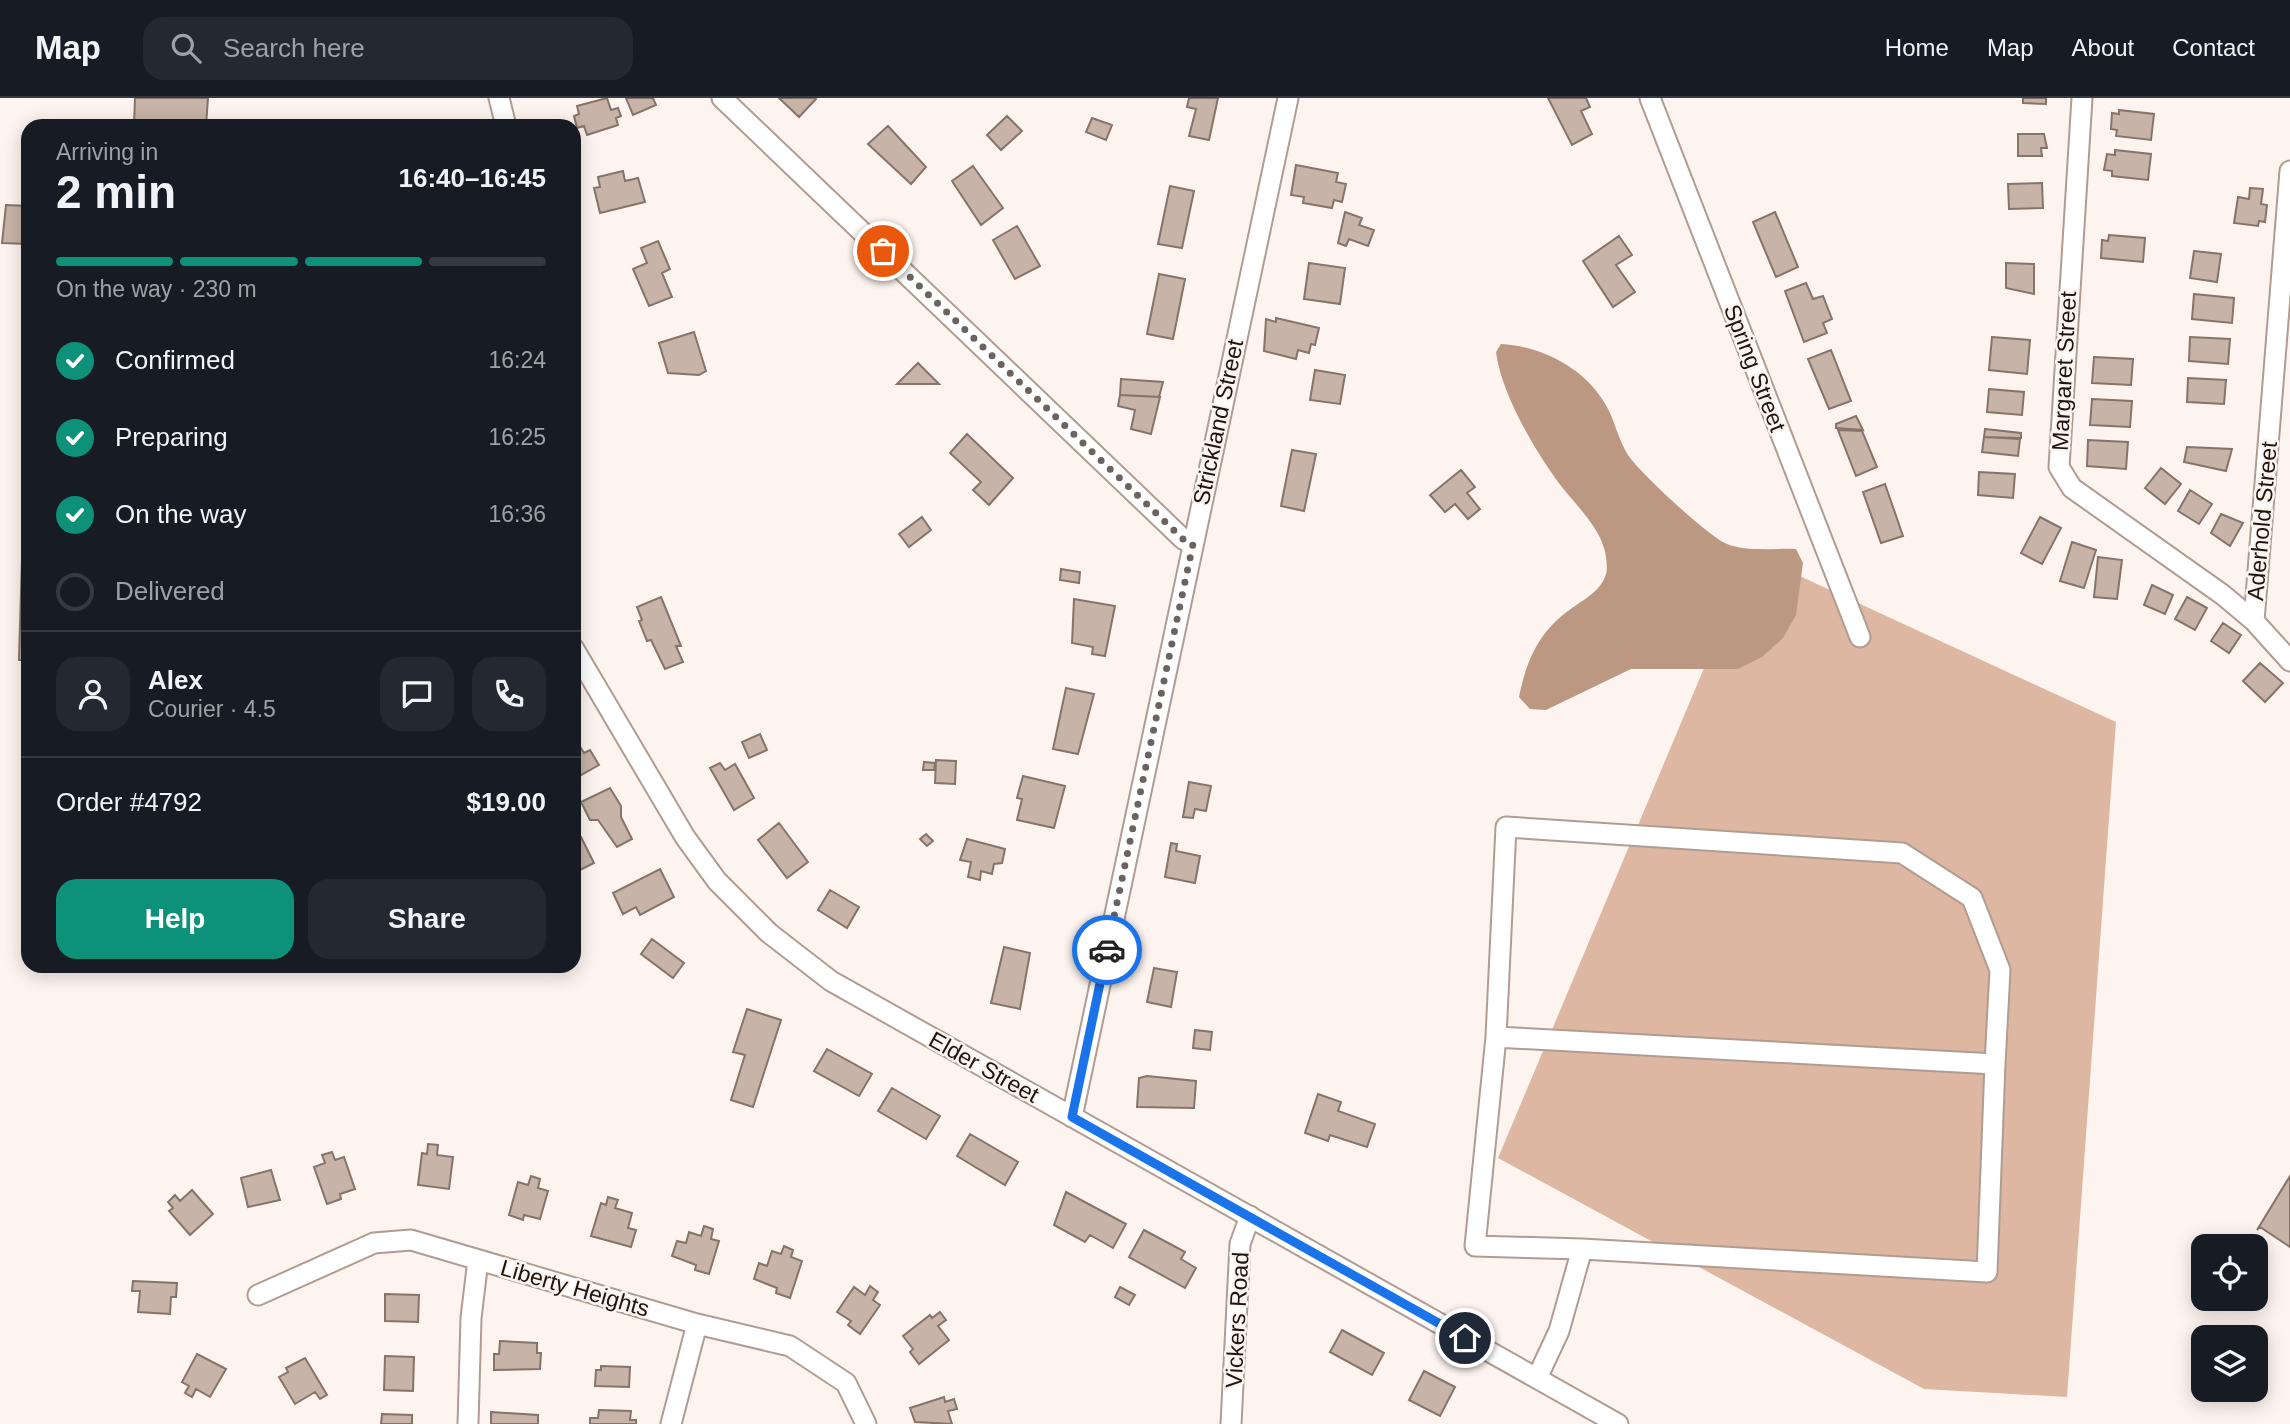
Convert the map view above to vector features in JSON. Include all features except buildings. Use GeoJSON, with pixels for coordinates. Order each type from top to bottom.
{"type":"FeatureCollection","features":[{"type":"Feature","properties":{"kind":"street"},"geometry":{"type":"LineString","coordinates":[[499,98],[504,119]]}},
{"type":"Feature","properties":{"kind":"street"},"geometry":{"type":"LineString","coordinates":[[722,98],[1173,530],[1193,544]]}},
{"type":"Feature","properties":{"kind":"street","name":"Strickland Street"},"geometry":{"type":"LineString","coordinates":[[1072,1117],[1288,98]]}},
{"type":"Feature","properties":{"kind":"street","name":"Spring Street"},"geometry":{"type":"LineString","coordinates":[[1650,98],[1860,637]]}},
{"type":"Feature","properties":{"kind":"street","name":"Margaret Street"},"geometry":{"type":"LineString","coordinates":[[2082,98],[2059,467],[2073,488],[2254,621],[2290,661]]}},
{"type":"Feature","properties":{"kind":"street","name":"Aderhold Street"},"geometry":{"type":"LineString","coordinates":[[2254,621],[2290,171]]}},
{"type":"Feature","properties":{"kind":"street","name":"Elder Street"},"geometry":{"type":"LineString","coordinates":[[581,661],[685,837],[717,881],[769,933],[831,981],[1618,1424]]}},
{"type":"Feature","properties":{"kind":"street"},"geometry":{"type":"LineString","coordinates":[[1506,827],[1902,853],[1972,898],[2000,970],[1995,1064],[1987,1272],[1582,1249],[1475,1246],[1496,1037],[1506,827]]}},
{"type":"Feature","properties":{"kind":"street"},"geometry":{"type":"LineString","coordinates":[[1496,1037],[1995,1064]]}},
{"type":"Feature","properties":{"kind":"street","name":"Vickers Road"},"geometry":{"type":"LineString","coordinates":[[1231,1424],[1240,1244],[1250,1216]]}},
{"type":"Feature","properties":{"kind":"street","name":"Liberty Heights"},"geometry":{"type":"LineString","coordinates":[[258,1295],[374,1243],[411,1240],[697,1324],[790,1346],[846,1383],[866,1424]]}},
{"type":"Feature","properties":{"kind":"street"},"geometry":{"type":"LineString","coordinates":[[1537,1378],[1559,1331],[1582,1249]]}},
{"type":"Feature","properties":{"kind":"street"},"geometry":{"type":"LineString","coordinates":[[468,1424],[471,1318],[478,1259]]}},
{"type":"Feature","properties":{"kind":"street"},"geometry":{"type":"LineString","coordinates":[[671,1424],[697,1324]]}},
{"type":"Feature","properties":{"kind":"shaded area"},"geometry":{"type":"Polygon","coordinates":[[[1501,344],[1532,349],[1547,355],[1562,362],[1588,381],[1607,407],[1628,455],[1705,530],[1727,544],[1743,548],[1796,549],[1803,563],[1796,615],[1783,638],[1762,657],[1738,669],[1631,669],[1546,710],[1530,709],[1519,697],[1525,672],[1541,639],[1568,611],[1600,586],[1607,565],[1605,550],[1596,530],[1549,469],[1511,402],[1496,352],[1501,344]]]}},
{"type":"Feature","properties":{"kind":"shaded area"},"geometry":{"type":"Polygon","coordinates":[[[1752,554],[2116,722],[2067,1397],[1924,1389],[1498,1158],[1752,554]]]}},
{"type":"Feature","properties":{"kind":"way so far"},"geometry":{"type":"LineString","coordinates":[[883,251],[1183,539],[1193,544],[1107,950]]}},
{"type":"Feature","properties":{"kind":"route"},"geometry":{"type":"LineString","coordinates":[[1107,950],[1072,1117],[1465,1338]]}}]}
